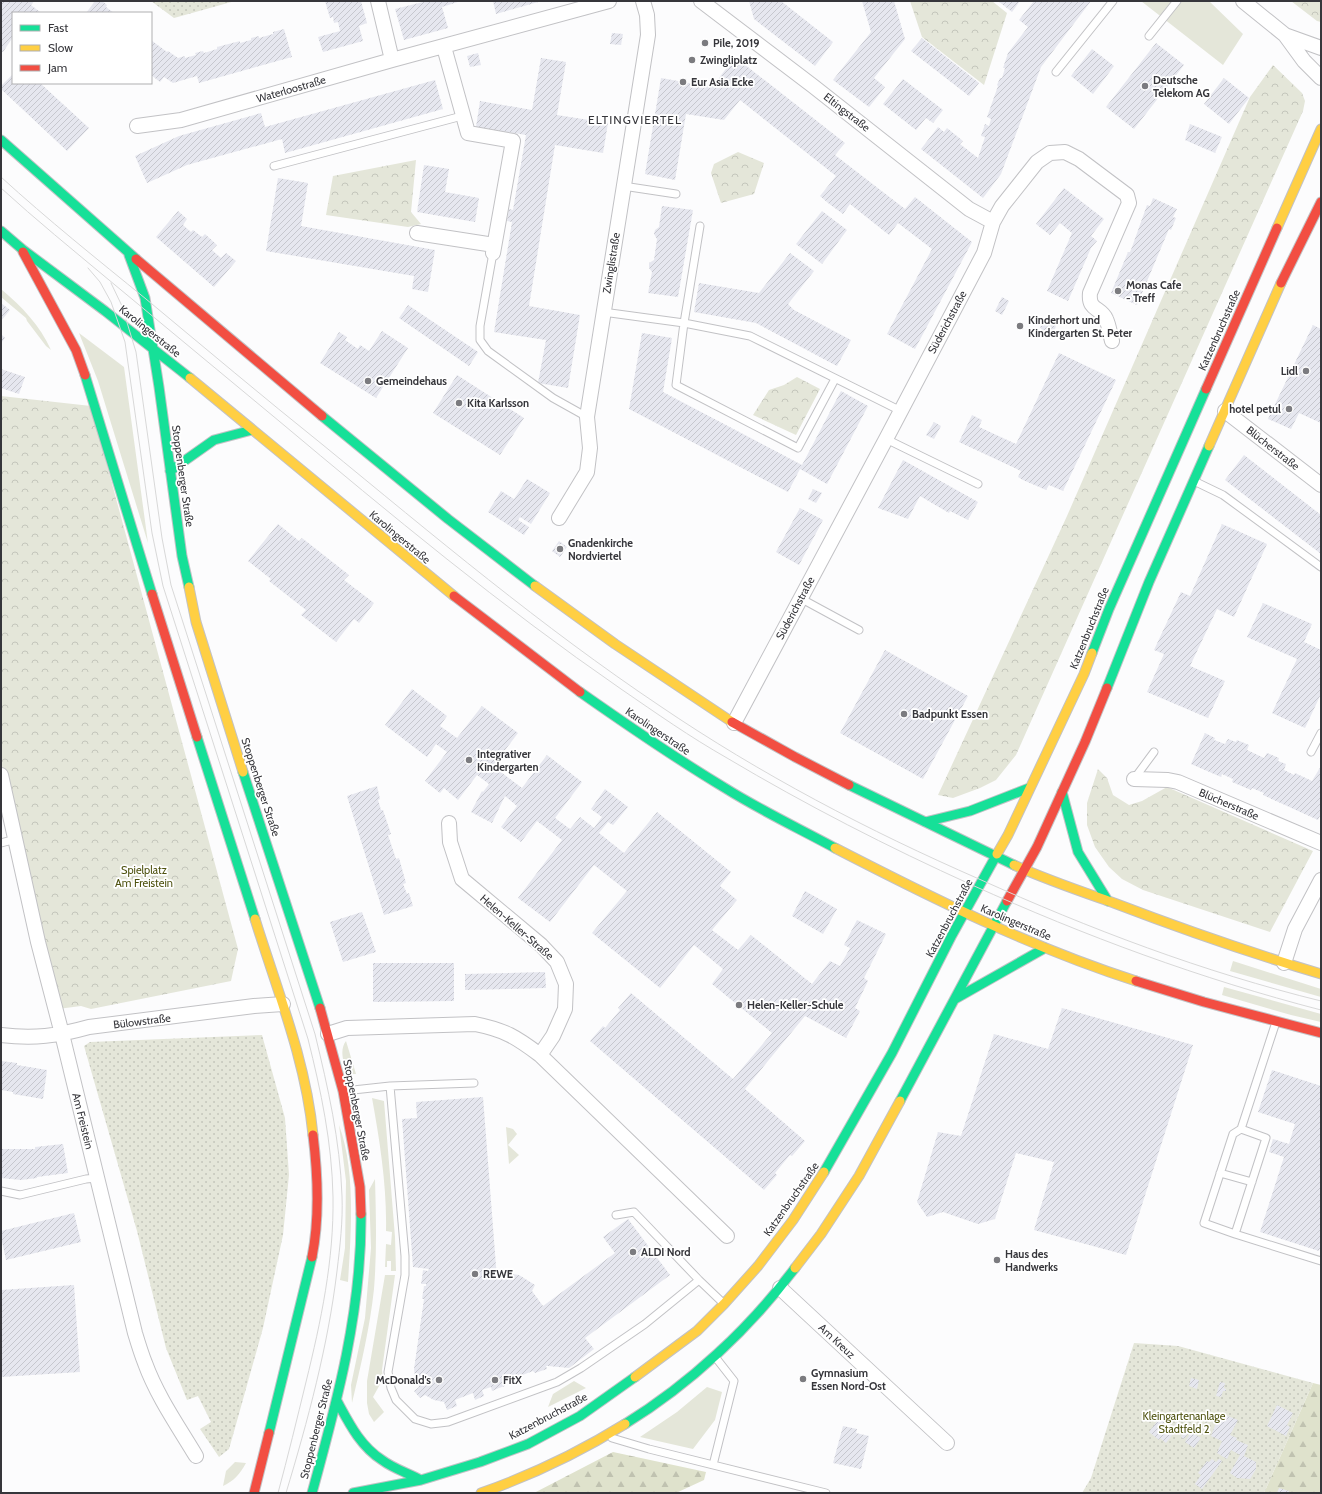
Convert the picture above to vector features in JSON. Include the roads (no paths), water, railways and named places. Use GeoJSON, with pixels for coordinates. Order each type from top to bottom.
{"type":"FeatureCollection","features":[{"type":"Feature","properties":{"kind":"main road","name":"Katzenbruchstraße"},"geometry":{"type":"LineString","coordinates":[[353,1493],[420,1480],[480,1462],[528,1444],[580,1416],[638,1376],[697,1330],[724,1304],[775,1245],[828,1168],[892,1053],[996,856],[1084,674],[1108,609],[1321,129]]}},
{"type":"Feature","properties":{"kind":"main road","name":"Stoppenberger Straße"},"geometry":{"type":"LineString","coordinates":[[1,140],[128,253],[144,298],[153,348],[182,556],[196,622],[229,729],[328,1034],[344,1091],[360,1187],[361,1240],[356,1303],[337,1401],[312,1493]]}},
{"type":"Feature","properties":{"kind":"main road"},"geometry":{"type":"LineString","coordinates":[[481,1493],[520,1479],[567,1457],[606,1436],[651,1408],[715,1357],[780,1288],[821,1234],[860,1176],[993,926],[1025,869],[1062,792],[1085,742],[1149,582],[1280,284],[1321,202]]}},
{"type":"Feature","properties":{"kind":"main road"},"geometry":{"type":"LineString","coordinates":[[1,231],[21,248],[72,344],[84,372],[194,728],[283,1004],[298,1056],[311,1113],[317,1170],[317,1221],[312,1255],[254,1493]]}},
{"type":"Feature","properties":{"kind":"main road","name":"Karolingerstraße"},"geometry":{"type":"LineString","coordinates":[[21,248],[75,287],[153,348],[426,574],[530,656],[619,719],[708,778],[756,806],[913,889],[1045,948],[1103,970],[1204,1002],[1321,1033]]}},
{"type":"Feature","properties":{"kind":"main road"},"geometry":{"type":"LineString","coordinates":[[128,253],[378,464],[471,539],[645,666],[734,723],[855,788],[996,856],[1055,882],[1168,924],[1321,974]]}},
{"type":"Feature","properties":{"kind":"main road"},"geometry":{"type":"LineString","coordinates":[[170,471],[214,440],[252,430]]}},
{"type":"Feature","properties":{"kind":"main road"},"geometry":{"type":"LineString","coordinates":[[925,822],[970,811],[1029,788]]}},
{"type":"Feature","properties":{"kind":"main road"},"geometry":{"type":"LineString","coordinates":[[1062,792],[1078,852],[1108,901]]}},
{"type":"Feature","properties":{"kind":"main road"},"geometry":{"type":"LineString","coordinates":[[955,999],[1045,948]]}},
{"type":"Feature","properties":{"kind":"main road"},"geometry":{"type":"LineString","coordinates":[[337,1401],[352,1431],[364,1445],[382,1460],[420,1480]]}},
{"type":"Feature","properties":{"kind":"street"},"geometry":{"type":"LineString","coordinates":[[378,1],[392,60]]}},
{"type":"Feature","properties":{"kind":"street","name":"Waterloostraße"},"geometry":{"type":"LineString","coordinates":[[137,126],[182,120],[392,60],[609,1]]}},
{"type":"Feature","properties":{"kind":"street","name":"Zwinglistraße"},"geometry":{"type":"LineString","coordinates":[[559,518],[587,472],[590,448],[587,417],[648,34],[647,15],[643,1]]}},
{"type":"Feature","properties":{"kind":"street","name":"Eltingstraße"},"geometry":{"type":"LineString","coordinates":[[701,1],[813,86],[969,209],[993,222]]}},
{"type":"Feature","properties":{"kind":"street"},"geometry":{"type":"LineString","coordinates":[[1243,1],[1285,35],[1304,61],[1321,78]]}},
{"type":"Feature","properties":{"kind":"street"},"geometry":{"type":"LineString","coordinates":[[1285,35],[1321,48]]}},
{"type":"Feature","properties":{"kind":"street"},"geometry":{"type":"LineString","coordinates":[[417,233],[494,249],[513,140],[468,133],[462,116],[444,47]]}},
{"type":"Feature","properties":{"kind":"street","name":"Süderichstraße"},"geometry":{"type":"LineString","coordinates":[[734,723],[984,253],[993,222],[1002,206],[1037,162],[1050,153],[1064,152],[1079,159],[1126,195],[1130,204],[1090,293],[1090,300],[1093,306],[1106,317],[1112,341]]}},
{"type":"Feature","properties":{"kind":"street","name":"Blücherstraße"},"geometry":{"type":"LineString","coordinates":[[1225,411],[1321,485]]}},
{"type":"Feature","properties":{"kind":"street","name":"Am Freistein"},"geometry":{"type":"LineString","coordinates":[[1,775],[38,942],[135,1333],[145,1364],[168,1411],[196,1456]]}},
{"type":"Feature","properties":{"kind":"street","name":"Blücherstraße"},"geometry":{"type":"LineString","coordinates":[[1134,779],[1168,780],[1178,782],[1321,842]]}},
{"type":"Feature","properties":{"kind":"street","name":"Helen-Keller-Straße"},"geometry":{"type":"LineString","coordinates":[[449,823],[450,842],[462,879],[541,945],[557,962],[566,984],[565,1010],[553,1036],[540,1055]]}},
{"type":"Feature","properties":{"kind":"street"},"geometry":{"type":"LineString","coordinates":[[1284,963],[1295,929],[1321,880]]}},
{"type":"Feature","properties":{"kind":"street","name":"Bülowstraße"},"geometry":{"type":"LineString","coordinates":[[1,1035],[21,1038],[36,1038],[62,1034],[89,1027],[254,1006],[283,1004]]}},
{"type":"Feature","properties":{"kind":"street"},"geometry":{"type":"LineString","coordinates":[[328,1034],[347,1028],[475,1024],[495,1028],[518,1038],[540,1055],[727,1236]]}},
{"type":"Feature","properties":{"kind":"street","name":"Am Kreuz"},"geometry":{"type":"LineString","coordinates":[[780,1288],[947,1443]]}},
{"type":"Feature","properties":{"kind":"lane"},"geometry":{"type":"LineString","coordinates":[[1056,72],[1113,1]]}},
{"type":"Feature","properties":{"kind":"lane"},"geometry":{"type":"LineString","coordinates":[[1149,36],[1177,1]]}},
{"type":"Feature","properties":{"kind":"lane"},"geometry":{"type":"LineString","coordinates":[[274,166],[462,116]]}},
{"type":"Feature","properties":{"kind":"lane"},"geometry":{"type":"LineString","coordinates":[[623,186],[676,194]]}},
{"type":"Feature","properties":{"kind":"lane"},"geometry":{"type":"LineString","coordinates":[[700,226],[684,323],[676,385],[798,448],[835,379]]}},
{"type":"Feature","properties":{"kind":"lane"},"geometry":{"type":"LineString","coordinates":[[494,249],[480,326],[480,340],[488,351],[553,398],[587,417]]}},
{"type":"Feature","properties":{"kind":"lane"},"geometry":{"type":"LineString","coordinates":[[603,312],[684,323],[750,336],[901,411]]}},
{"type":"Feature","properties":{"kind":"lane"},"geometry":{"type":"LineString","coordinates":[[886,439],[978,484]]}},
{"type":"Feature","properties":{"kind":"lane"},"geometry":{"type":"LineString","coordinates":[[1194,480],[1223,495],[1321,567]]}},
{"type":"Feature","properties":{"kind":"lane"},"geometry":{"type":"LineString","coordinates":[[800,598],[859,630]]}},
{"type":"Feature","properties":{"kind":"lane"},"geometry":{"type":"LineString","coordinates":[[1311,752],[1321,733]]}},
{"type":"Feature","properties":{"kind":"lane"},"geometry":{"type":"LineString","coordinates":[[1134,779],[1154,752]]}},
{"type":"Feature","properties":{"kind":"lane"},"geometry":{"type":"LineString","coordinates":[[1,843],[16,839]]}},
{"type":"Feature","properties":{"kind":"lane"},"geometry":{"type":"LineString","coordinates":[[1276,1022],[1241,1129],[1234,1134],[1204,1223],[1321,1261]]}},
{"type":"Feature","properties":{"kind":"lane"},"geometry":{"type":"LineString","coordinates":[[344,1091],[390,1086],[474,1083]]}},
{"type":"Feature","properties":{"kind":"lane"},"geometry":{"type":"LineString","coordinates":[[390,1086],[406,1256],[405,1275],[388,1372],[391,1388],[396,1400],[415,1419],[432,1424],[448,1422],[557,1382],[581,1368],[645,1324],[699,1280]]}},
{"type":"Feature","properties":{"kind":"lane"},"geometry":{"type":"LineString","coordinates":[[1236,1234],[1266,1138],[1241,1129]]}},
{"type":"Feature","properties":{"kind":"lane"},"geometry":{"type":"LineString","coordinates":[[1220,1173],[1252,1182]]}},
{"type":"Feature","properties":{"kind":"lane"},"geometry":{"type":"LineString","coordinates":[[1,1191],[20,1195],[86,1179],[97,1178]]}},
{"type":"Feature","properties":{"kind":"lane"},"geometry":{"type":"LineString","coordinates":[[616,1216],[634,1212],[724,1304]]}},
{"type":"Feature","properties":{"kind":"lane"},"geometry":{"type":"LineString","coordinates":[[713,1465],[734,1381],[715,1357]]}},
{"type":"Feature","properties":{"kind":"lane"},"geometry":{"type":"LineString","coordinates":[[606,1436],[649,1449],[826,1493]]}},
{"type":"Feature","properties":{"kind":"tram line"},"geometry":{"type":"LineString","coordinates":[[1,177],[55,224],[256,391],[488,580],[616,676],[698,731],[776,778],[856,821],[938,861],[1021,897],[1105,932],[1190,963],[1233,977],[1321,1001]]}},
{"type":"Feature","properties":{"kind":"tram line"},"geometry":{"type":"LineString","coordinates":[[1,188],[68,246],[447,559],[577,658],[700,742],[787,792],[878,841],[1015,904],[1057,922],[1144,955],[1232,985],[1321,1010]]}},
{"type":"Feature","properties":{"kind":"tram line"},"geometry":{"type":"LineString","coordinates":[[88,268],[100,282],[111,302],[125,342],[152,533],[163,586],[308,1039],[328,1137],[332,1177],[333,1221],[326,1290],[317,1336],[278,1493]]}},
{"type":"Feature","properties":{"kind":"tram line"},"geometry":{"type":"LineString","coordinates":[[111,283],[122,306],[136,352],[162,538],[171,585],[315,1034],[329,1094],[336,1134],[341,1175],[342,1215],[333,1299],[323,1355],[302,1438],[286,1493]]}},
{"type":"Feature","properties":{"kind":"place","name":"Pile, 2019"},"geometry":{"type":"Point","coordinates":[705,43]}},
{"type":"Feature","properties":{"kind":"place","name":"Zwingliplatz"},"geometry":{"type":"Point","coordinates":[692,60]}},
{"type":"Feature","properties":{"kind":"place","name":"Eur Asia Ecke"},"geometry":{"type":"Point","coordinates":[683,82]}},
{"type":"Feature","properties":{"kind":"place","name":"Deutsche Telekom AG"},"geometry":{"type":"Point","coordinates":[1145,86]}},
{"type":"Feature","properties":{"kind":"place","name":"Monas Cafe - Treff"},"geometry":{"type":"Point","coordinates":[1118,291]}},
{"type":"Feature","properties":{"kind":"place","name":"Kinderhort und Kindergarten St. Peter"},"geometry":{"type":"Point","coordinates":[1020,326]}},
{"type":"Feature","properties":{"kind":"place","name":"Lidl"},"geometry":{"type":"Point","coordinates":[1306,371]}},
{"type":"Feature","properties":{"kind":"place","name":"Gemeindehaus"},"geometry":{"type":"Point","coordinates":[368,381]}},
{"type":"Feature","properties":{"kind":"place","name":"Kita Karlsson"},"geometry":{"type":"Point","coordinates":[459,403]}},
{"type":"Feature","properties":{"kind":"place","name":"hotel petul"},"geometry":{"type":"Point","coordinates":[1289,409]}},
{"type":"Feature","properties":{"kind":"place","name":"Gnadenkirche Nordviertel"},"geometry":{"type":"Point","coordinates":[560,549]}},
{"type":"Feature","properties":{"kind":"place","name":"Badpunkt Essen"},"geometry":{"type":"Point","coordinates":[904,714]}},
{"type":"Feature","properties":{"kind":"place","name":"Integrativer Kindergarten"},"geometry":{"type":"Point","coordinates":[469,760]}},
{"type":"Feature","properties":{"kind":"place","name":"Helen-Keller-Schule"},"geometry":{"type":"Point","coordinates":[739,1005]}},
{"type":"Feature","properties":{"kind":"place","name":"ALDI Nord"},"geometry":{"type":"Point","coordinates":[633,1252]}},
{"type":"Feature","properties":{"kind":"place","name":"Haus des Handwerks"},"geometry":{"type":"Point","coordinates":[997,1260]}},
{"type":"Feature","properties":{"kind":"place","name":"REWE"},"geometry":{"type":"Point","coordinates":[475,1274]}},
{"type":"Feature","properties":{"kind":"place","name":"Gymnasium Essen Nord-Ost"},"geometry":{"type":"Point","coordinates":[803,1379]}},
{"type":"Feature","properties":{"kind":"place","name":"McDonald's"},"geometry":{"type":"Point","coordinates":[439,1380]}},
{"type":"Feature","properties":{"kind":"place","name":"FitX"},"geometry":{"type":"Point","coordinates":[495,1380]}},
{"type":"Feature","properties":{"kind":"district","name":"ELTINGVIERTEL"},"geometry":{"type":"Point","coordinates":[635,120]}},
{"type":"Feature","properties":{"kind":"park label","name":"Spielplatz Am Freistein"},"geometry":{"type":"Point","coordinates":[144,876]}},
{"type":"Feature","properties":{"kind":"park label","name":"Kleingartenanlage Stadtfeld 2"},"geometry":{"type":"Point","coordinates":[1184,1422]}}]}
